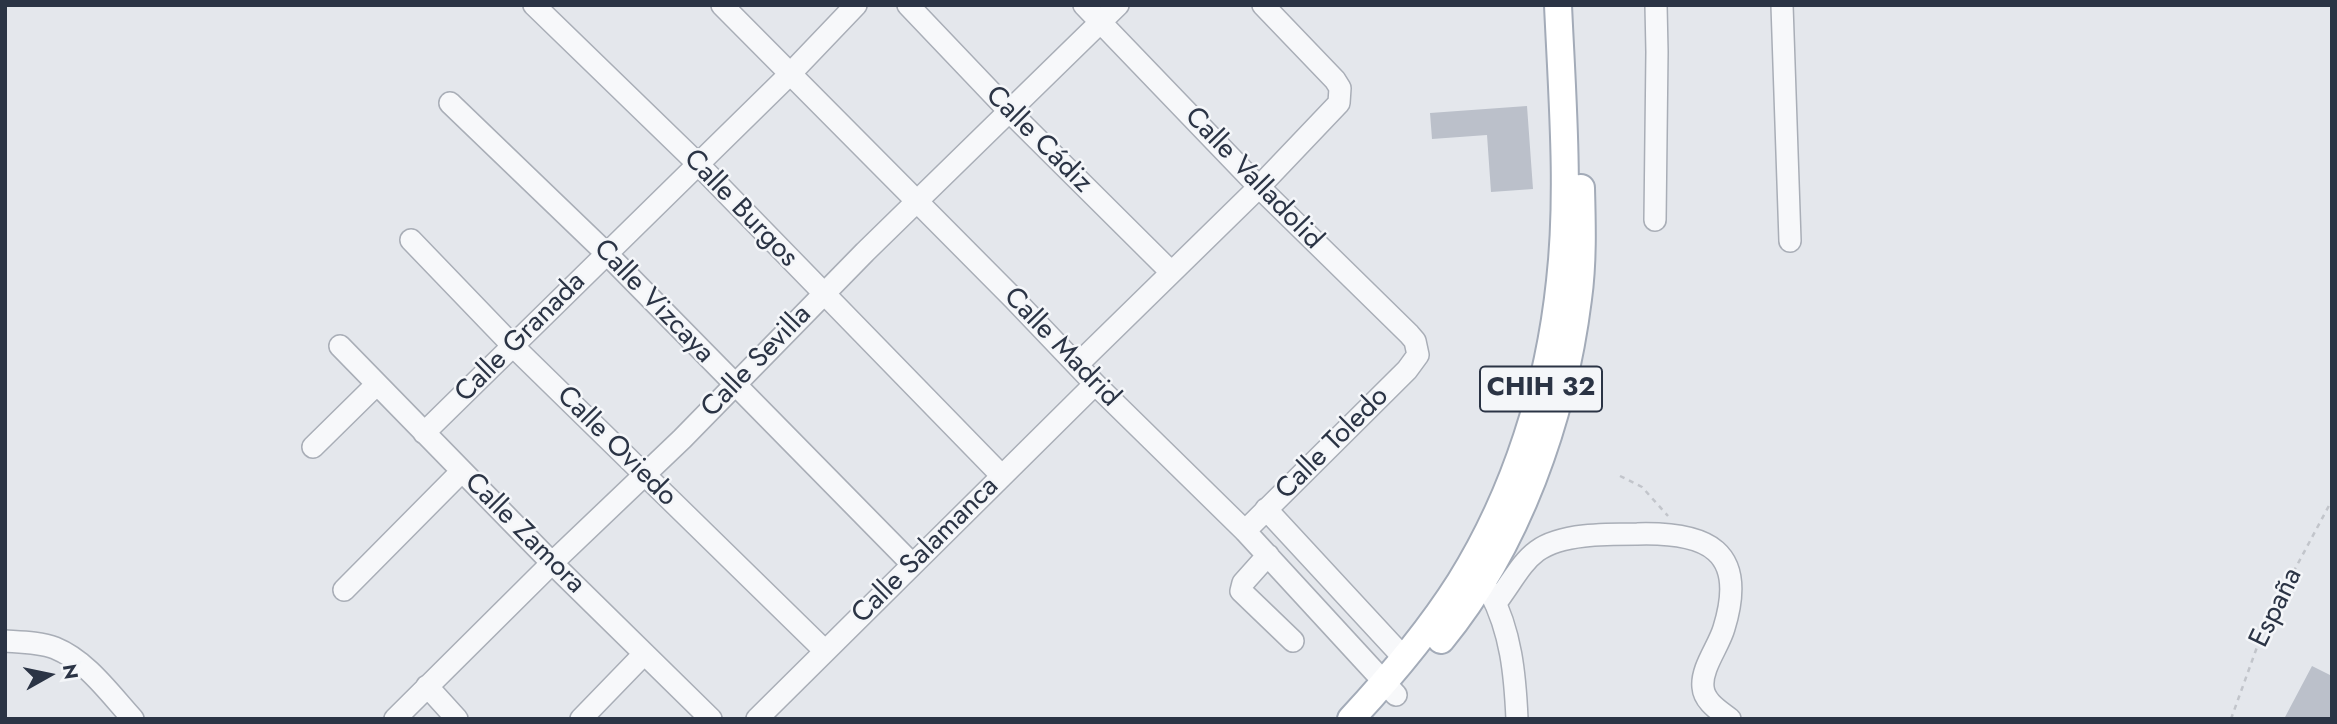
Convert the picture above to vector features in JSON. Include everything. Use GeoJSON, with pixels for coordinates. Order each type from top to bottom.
{"type":"FeatureCollection","features":[{"type":"Feature","properties":{"kind":"main road","name":"CHIH 32"},"geometry":{"type":"LineString","coordinates":[[1374,719],[1404,658],[1461,581],[1494,519],[1530,427],[1543,380],[1554,327],[1563,249],[1564,177],[1558,5]]}},
{"type":"Feature","properties":{"kind":"main road","name":"CHIH 32"},"geometry":{"type":"LineString","coordinates":[[1351,719],[1390,688],[1490,591],[1512,524],[1538,463],[1561,391],[1573,334],[1581,258],[1576,5]]}},
{"type":"Feature","properties":{"kind":"street","name":"Calle Burgos"},"geometry":{"type":"LineString","coordinates":[[534,5],[697,163],[1002,476]]}},
{"type":"Feature","properties":{"kind":"street","name":"Calle Madrid"},"geometry":{"type":"LineString","coordinates":[[722,5],[1095,384],[1245,531],[1390,688]]}},
{"type":"Feature","properties":{"kind":"street","name":"Calle Granada"},"geometry":{"type":"LineString","coordinates":[[424,433],[790,74],[856,5]]}},
{"type":"Feature","properties":{"kind":"street","name":"Calle Cádiz"},"geometry":{"type":"LineString","coordinates":[[908,5],[1009,111],[1171,272]]}},
{"type":"Feature","properties":{"kind":"street","name":"Calle Valladolid"},"geometry":{"type":"LineString","coordinates":[[1084,5],[1259,187],[1409,334],[1415,341],[1418,355]]}},
{"type":"Feature","properties":{"kind":"street","name":"Calle Sevilla"},"geometry":{"type":"LineString","coordinates":[[395,719],[682,439],[1118,5]]}},
{"type":"Feature","properties":{"kind":"street"},"geometry":{"type":"LineString","coordinates":[[1077,365],[1259,187],[1339,103],[1340,88],[1262,5]]}},
{"type":"Feature","properties":{"kind":"street"},"geometry":{"type":"LineString","coordinates":[[1655,220],[1656,5]]}},
{"type":"Feature","properties":{"kind":"street"},"geometry":{"type":"LineString","coordinates":[[1782,5],[1790,242]]}},
{"type":"Feature","properties":{"kind":"street","name":"Calle Vizcaya"},"geometry":{"type":"LineString","coordinates":[[450,103],[607,254],[912,564]]}},
{"type":"Feature","properties":{"kind":"street","name":"Calle Oviedo"},"geometry":{"type":"LineString","coordinates":[[411,240],[513,345],[825,651]]}},
{"type":"Feature","properties":{"kind":"street","name":"Calle Zamora"},"geometry":{"type":"LineString","coordinates":[[340,346],[461,472],[711,719]]}},
{"type":"Feature","properties":{"kind":"street","name":"Calle Toledo"},"geometry":{"type":"LineString","coordinates":[[1245,531],[1407,370],[1418,355]]}},
{"type":"Feature","properties":{"kind":"street","name":"Calle Salamanca"},"geometry":{"type":"LineString","coordinates":[[757,719],[1095,384]]}},
{"type":"Feature","properties":{"kind":"street"},"geometry":{"type":"LineString","coordinates":[[313,447],[376,385]]}},
{"type":"Feature","properties":{"kind":"street"},"geometry":{"type":"LineString","coordinates":[[344,590],[461,472]]}},
{"type":"Feature","properties":{"kind":"street"},"geometry":{"type":"LineString","coordinates":[[1266,509],[1404,658]]}},
{"type":"Feature","properties":{"kind":"street"},"geometry":{"type":"LineString","coordinates":[[1517,719],[1512,651],[1490,591],[1548,543],[1592,535],[1678,534],[1700,540],[1717,550],[1728,567],[1728,616],[1703,687],[1711,704],[1730,719]]}},
{"type":"Feature","properties":{"kind":"street"},"geometry":{"type":"LineString","coordinates":[[1268,555],[1243,583],[1241,591],[1293,641]]}},
{"type":"Feature","properties":{"kind":"street"},"geometry":{"type":"LineString","coordinates":[[5,641],[53,647],[69,655],[85,668],[133,719]]}},
{"type":"Feature","properties":{"kind":"street"},"geometry":{"type":"LineString","coordinates":[[581,719],[644,654]]}},
{"type":"Feature","properties":{"kind":"street"},"geometry":{"type":"LineString","coordinates":[[427,686],[457,719]]}},
{"type":"Feature","properties":{"kind":"path"},"geometry":{"type":"LineString","coordinates":[[1620,476],[1642,486],[1666,513],[1678,534]]}},
{"type":"Feature","properties":{"kind":"path","name":"España"},"geometry":{"type":"LineString","coordinates":[[2231,719],[2265,625],[2332,500]]}},
{"type":"Feature","properties":{"kind":"building"},"geometry":{"type":"Polygon","coordinates":[[[1527,106],[1533,189],[1491,192],[1487,135],[1432,139],[1430,113],[1527,106]]]}},
{"type":"Feature","properties":{"kind":"building"},"geometry":{"type":"Polygon","coordinates":[[[2312,666],[2332,676],[2332,719],[2284,719],[2312,666]]]}}]}
